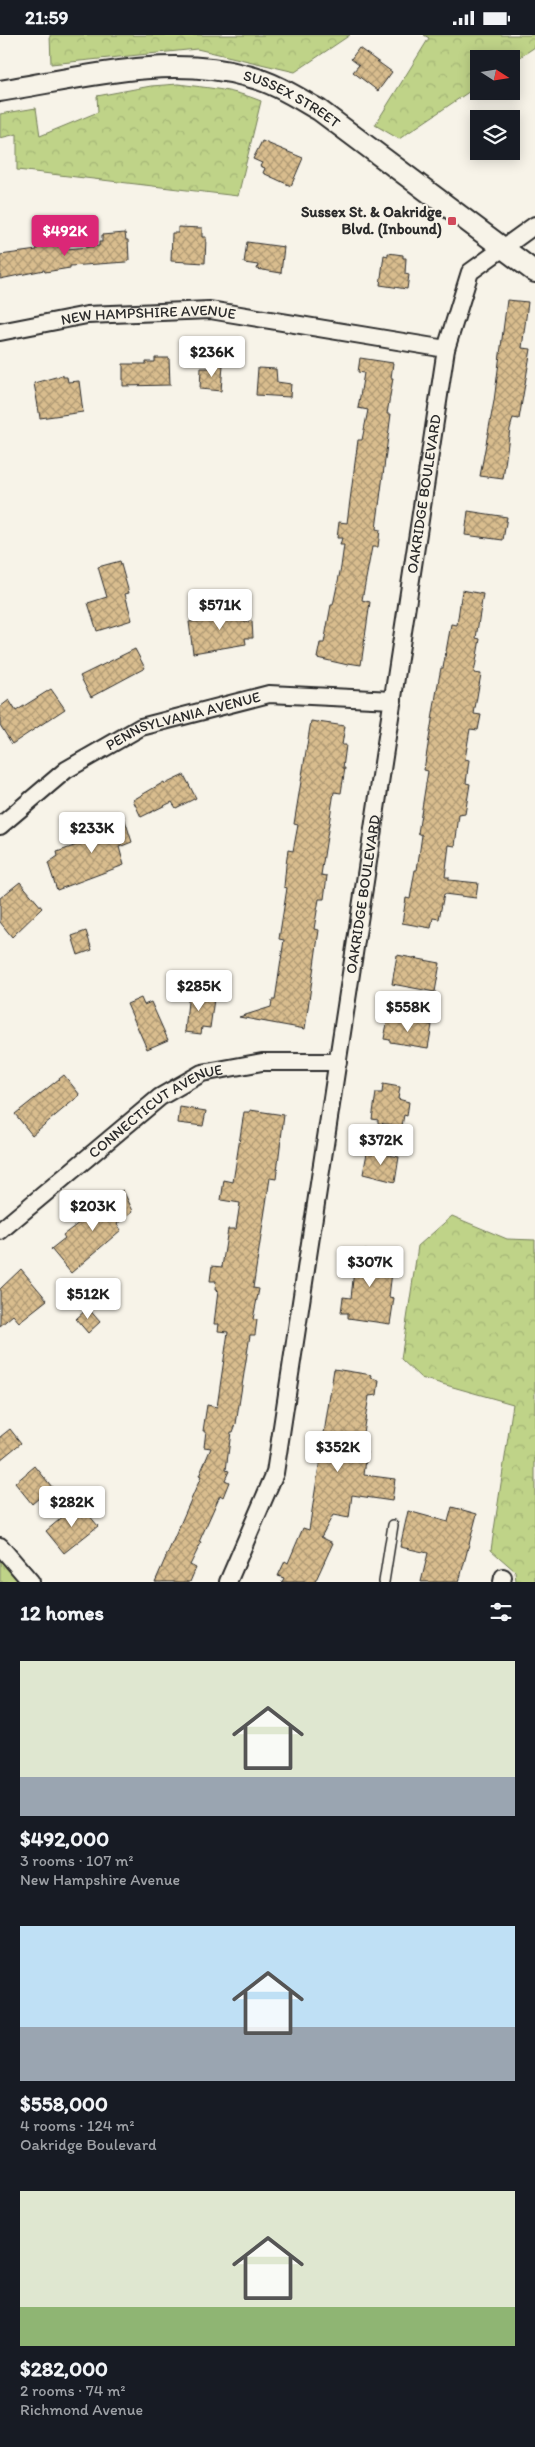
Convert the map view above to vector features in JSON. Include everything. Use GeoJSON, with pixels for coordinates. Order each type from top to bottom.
{"type":"FeatureCollection","features":[{"type":"Feature","properties":{"kind":"street","name":"SUSSEX STREET"},"geometry":{"type":"LineString","coordinates":[[0,91],[107,73],[185,66],[247,76],[284,90],[319,110],[535,272]]}},
{"type":"Feature","properties":{"kind":"street","name":"OAKRIDGE BOULEVARD"},"geometry":{"type":"LineString","coordinates":[[228,1582],[275,1473],[446,349],[470,272],[535,225]]}},
{"type":"Feature","properties":{"kind":"street","name":"NEW HAMPSHIRE AVENUE"},"geometry":{"type":"LineString","coordinates":[[0,332],[87,315],[210,310],[446,349]]}},
{"type":"Feature","properties":{"kind":"street","name":"PENNSYLVANIA AVENUE"},"geometry":{"type":"LineString","coordinates":[[0,826],[66,770],[141,727],[269,694],[393,701]]}},
{"type":"Feature","properties":{"kind":"street","name":"CONNECTICUT AVENUE"},"geometry":{"type":"LineString","coordinates":[[0,1231],[160,1097],[202,1073],[262,1062],[338,1062]]}},
{"type":"Feature","properties":{"kind":"street"},"geometry":{"type":"LineString","coordinates":[[0,1546],[31,1582]]}},
{"type":"Feature","properties":{"kind":"lane"},"geometry":{"type":"LineString","coordinates":[[384,1582],[393,1525]]}},
{"type":"Feature","properties":{"kind":"green space"},"geometry":{"type":"Polygon","coordinates":[[[50,35],[350,35],[295,72],[197,49],[51,64],[50,35]]]}},
{"type":"Feature","properties":{"kind":"green space"},"geometry":{"type":"Polygon","coordinates":[[[424,35],[535,35],[535,47],[520,57],[520,50],[470,50],[470,91],[399,139],[375,125],[429,38],[424,35]]]}},
{"type":"Feature","properties":{"kind":"green space"},"geometry":{"type":"Polygon","coordinates":[[[178,84],[230,91],[261,101],[238,196],[17,170],[17,134],[0,138],[0,114],[36,108],[40,136],[98,112],[97,96],[151,86],[178,84]]]}},
{"type":"Feature","properties":{"kind":"green space"},"geometry":{"type":"Polygon","coordinates":[[[452,1216],[507,1239],[535,1240],[535,1582],[516,1582],[515,1571],[491,1550],[513,1404],[421,1378],[401,1359],[418,1246],[452,1216]]]}},
{"type":"Feature","properties":{"kind":"green space"},"geometry":{"type":"Polygon","coordinates":[[[0,1554],[22,1582],[0,1582],[0,1554]]]}},
{"type":"Feature","properties":{"kind":"building"},"geometry":{"type":"Polygon","coordinates":[[[359,48],[392,72],[378,91],[353,72],[359,65],[351,59],[359,48]]]}},
{"type":"Feature","properties":{"kind":"building"},"geometry":{"type":"Polygon","coordinates":[[[262,141],[303,158],[291,186],[263,173],[265,168],[260,166],[262,163],[253,159],[262,141]]]}},
{"type":"Feature","properties":{"kind":"building"},"geometry":{"type":"Polygon","coordinates":[[[178,227],[202,228],[202,237],[206,237],[205,263],[171,261],[172,233],[178,233],[178,227]]]}},
{"type":"Feature","properties":{"kind":"building"},"geometry":{"type":"Polygon","coordinates":[[[125,233],[126,240],[128,240],[129,260],[126,262],[70,266],[70,268],[45,272],[44,270],[0,279],[0,255],[37,250],[36,246],[66,243],[67,249],[99,246],[99,242],[102,242],[102,235],[125,233]]]}},
{"type":"Feature","properties":{"kind":"building"},"geometry":{"type":"Polygon","coordinates":[[[247,242],[284,247],[281,273],[257,269],[258,265],[244,263],[247,242]]]}},
{"type":"Feature","properties":{"kind":"building"},"geometry":{"type":"Polygon","coordinates":[[[388,253],[403,255],[403,258],[406,258],[405,274],[409,275],[407,289],[380,285],[384,255],[388,256],[388,253]]]}},
{"type":"Feature","properties":{"kind":"building"},"geometry":{"type":"Polygon","coordinates":[[[507,300],[528,302],[522,348],[531,349],[519,419],[513,418],[510,429],[503,479],[480,476],[494,401],[507,300]]]}},
{"type":"Feature","properties":{"kind":"building"},"geometry":{"type":"Polygon","coordinates":[[[155,358],[169,358],[170,385],[123,386],[123,364],[146,364],[146,362],[155,362],[155,358]]]}},
{"type":"Feature","properties":{"kind":"building"},"geometry":{"type":"Polygon","coordinates":[[[360,358],[393,363],[391,378],[393,378],[387,414],[391,414],[376,529],[380,530],[378,547],[372,547],[362,600],[370,602],[361,665],[348,663],[348,665],[317,658],[320,643],[324,643],[341,567],[344,545],[340,545],[342,538],[337,538],[339,522],[347,523],[358,440],[362,440],[368,410],[358,408],[364,373],[358,372],[360,358]]]}},
{"type":"Feature","properties":{"kind":"building"},"geometry":{"type":"Polygon","coordinates":[[[210,364],[223,365],[221,391],[200,389],[201,368],[210,368],[210,364]]]}},
{"type":"Feature","properties":{"kind":"building"},"geometry":{"type":"Polygon","coordinates":[[[258,368],[276,369],[277,382],[291,384],[290,397],[256,395],[258,368]]]}},
{"type":"Feature","properties":{"kind":"building"},"geometry":{"type":"Polygon","coordinates":[[[63,375],[63,377],[67,377],[68,382],[79,381],[83,412],[40,418],[34,383],[63,375]]]}},
{"type":"Feature","properties":{"kind":"building"},"geometry":{"type":"Polygon","coordinates":[[[468,511],[507,517],[503,540],[465,535],[468,511]]]}},
{"type":"Feature","properties":{"kind":"building"},"geometry":{"type":"Polygon","coordinates":[[[120,561],[129,593],[125,594],[132,620],[97,631],[88,603],[107,597],[98,567],[120,561]]]}},
{"type":"Feature","properties":{"kind":"building"},"geometry":{"type":"Polygon","coordinates":[[[462,590],[483,594],[476,638],[480,639],[474,673],[481,674],[474,714],[481,715],[478,730],[470,729],[465,759],[469,760],[466,783],[470,784],[465,814],[459,815],[455,846],[449,845],[445,877],[449,877],[449,880],[478,883],[476,898],[444,894],[439,919],[433,918],[431,928],[402,923],[406,898],[410,899],[415,870],[417,870],[422,835],[418,833],[428,771],[424,770],[437,689],[451,624],[457,625],[462,590]]]}},
{"type":"Feature","properties":{"kind":"building"},"geometry":{"type":"Polygon","coordinates":[[[243,609],[244,622],[252,621],[253,638],[245,638],[246,644],[193,653],[189,622],[208,620],[208,613],[243,609]]]}},
{"type":"Feature","properties":{"kind":"building"},"geometry":{"type":"Polygon","coordinates":[[[135,649],[145,668],[91,697],[80,676],[135,649]]]}},
{"type":"Feature","properties":{"kind":"building"},"geometry":{"type":"Polygon","coordinates":[[[51,689],[65,709],[12,744],[0,725],[0,707],[9,700],[16,711],[51,689]]]}},
{"type":"Feature","properties":{"kind":"building"},"geometry":{"type":"Polygon","coordinates":[[[311,721],[345,726],[342,745],[346,745],[341,793],[334,792],[321,875],[327,876],[324,899],[319,899],[314,929],[319,930],[305,1029],[239,1017],[271,1007],[272,1000],[275,1000],[284,940],[279,939],[287,888],[284,887],[286,865],[288,850],[293,851],[298,825],[294,824],[311,721]]]}},
{"type":"Feature","properties":{"kind":"building"},"geometry":{"type":"Polygon","coordinates":[[[184,775],[196,798],[176,808],[172,802],[141,817],[133,800],[164,782],[165,784],[184,775]]]}},
{"type":"Feature","properties":{"kind":"building"},"geometry":{"type":"Polygon","coordinates":[[[123,814],[132,842],[119,847],[124,865],[57,890],[48,863],[58,856],[57,852],[91,840],[88,832],[98,829],[97,826],[103,825],[102,821],[123,814]]]}},
{"type":"Feature","properties":{"kind":"building"},"geometry":{"type":"Polygon","coordinates":[[[20,882],[42,908],[12,937],[0,922],[0,898],[20,882]]]}},
{"type":"Feature","properties":{"kind":"building"},"geometry":{"type":"Polygon","coordinates":[[[86,931],[92,950],[78,955],[72,936],[86,931]]]}},
{"type":"Feature","properties":{"kind":"building"},"geometry":{"type":"Polygon","coordinates":[[[397,955],[440,963],[435,992],[392,984],[397,955]]]}},
{"type":"Feature","properties":{"kind":"building"},"geometry":{"type":"Polygon","coordinates":[[[189,991],[206,993],[205,997],[214,999],[210,1028],[202,1027],[201,1034],[185,1032],[189,991]]]}},
{"type":"Feature","properties":{"kind":"building"},"geometry":{"type":"Polygon","coordinates":[[[141,998],[144,1005],[151,1002],[168,1040],[147,1049],[127,1004],[141,998]]]}},
{"type":"Feature","properties":{"kind":"building"},"geometry":{"type":"Polygon","coordinates":[[[388,1018],[432,1025],[428,1048],[390,1042],[390,1040],[384,1039],[388,1018]]]}},
{"type":"Feature","properties":{"kind":"building"},"geometry":{"type":"Polygon","coordinates":[[[64,1075],[80,1095],[32,1135],[15,1114],[64,1075]]]}},
{"type":"Feature","properties":{"kind":"building"},"geometry":{"type":"Polygon","coordinates":[[[383,1084],[400,1087],[398,1099],[409,1102],[407,1116],[404,1115],[402,1126],[378,1123],[378,1120],[372,1119],[376,1093],[382,1093],[383,1084]]]}},
{"type":"Feature","properties":{"kind":"building"},"geometry":{"type":"Polygon","coordinates":[[[180,1107],[206,1111],[203,1126],[178,1123],[180,1107]]]}},
{"type":"Feature","properties":{"kind":"building"},"geometry":{"type":"Polygon","coordinates":[[[250,1110],[284,1115],[276,1179],[270,1178],[253,1288],[259,1289],[253,1319],[257,1320],[255,1335],[250,1335],[236,1424],[233,1432],[231,1432],[226,1470],[229,1471],[225,1480],[229,1482],[223,1497],[220,1495],[190,1565],[196,1568],[190,1582],[155,1582],[201,1477],[199,1476],[211,1448],[204,1447],[206,1431],[203,1431],[207,1405],[217,1407],[228,1332],[218,1331],[219,1324],[214,1324],[218,1291],[215,1290],[216,1281],[210,1281],[212,1266],[222,1267],[228,1229],[236,1229],[240,1203],[221,1200],[224,1180],[233,1182],[244,1112],[250,1112],[250,1110]]]}},
{"type":"Feature","properties":{"kind":"building"},"geometry":{"type":"Polygon","coordinates":[[[373,1152],[399,1157],[395,1182],[363,1174],[367,1153],[373,1154],[373,1152]]]}},
{"type":"Feature","properties":{"kind":"building"},"geometry":{"type":"Polygon","coordinates":[[[123,1190],[133,1211],[117,1224],[121,1230],[71,1273],[51,1249],[65,1238],[63,1235],[105,1203],[103,1199],[123,1190]]]}},
{"type":"Feature","properties":{"kind":"building"},"geometry":{"type":"Polygon","coordinates":[[[358,1251],[390,1253],[389,1264],[393,1264],[389,1297],[394,1298],[390,1324],[348,1318],[348,1313],[341,1313],[343,1297],[351,1298],[354,1270],[349,1270],[351,1254],[357,1255],[358,1251]]]}},
{"type":"Feature","properties":{"kind":"building"},"geometry":{"type":"Polygon","coordinates":[[[21,1269],[47,1300],[19,1322],[13,1315],[0,1326],[0,1289],[21,1269]]]}},
{"type":"Feature","properties":{"kind":"building"},"geometry":{"type":"Polygon","coordinates":[[[88,1308],[100,1322],[88,1333],[76,1319],[88,1308]]]}},
{"type":"Feature","properties":{"kind":"building"},"geometry":{"type":"Polygon","coordinates":[[[334,1369],[372,1375],[371,1378],[379,1380],[377,1395],[369,1396],[360,1451],[367,1452],[364,1475],[395,1479],[392,1501],[352,1495],[349,1518],[333,1515],[321,1537],[333,1543],[315,1582],[282,1582],[284,1578],[278,1576],[285,1561],[288,1563],[303,1528],[309,1530],[334,1369]]]}},
{"type":"Feature","properties":{"kind":"building"},"geometry":{"type":"Polygon","coordinates":[[[10,1429],[21,1443],[0,1460],[0,1437],[10,1429]]]}},
{"type":"Feature","properties":{"kind":"building"},"geometry":{"type":"Polygon","coordinates":[[[35,1466],[52,1487],[32,1504],[15,1483],[35,1466]]]}},
{"type":"Feature","properties":{"kind":"building"},"geometry":{"type":"Polygon","coordinates":[[[79,1503],[98,1526],[64,1553],[46,1531],[79,1503]]]}},
{"type":"Feature","properties":{"kind":"building"},"geometry":{"type":"Polygon","coordinates":[[[452,1507],[477,1514],[459,1582],[421,1582],[428,1553],[400,1547],[408,1511],[448,1522],[452,1507]]]}},
{"type":"Feature","properties":{"kind":"place","name":"Sussex St. & Oakridge Blvd. (Inbound)"},"geometry":{"type":"Point","coordinates":[452,221]}}]}
